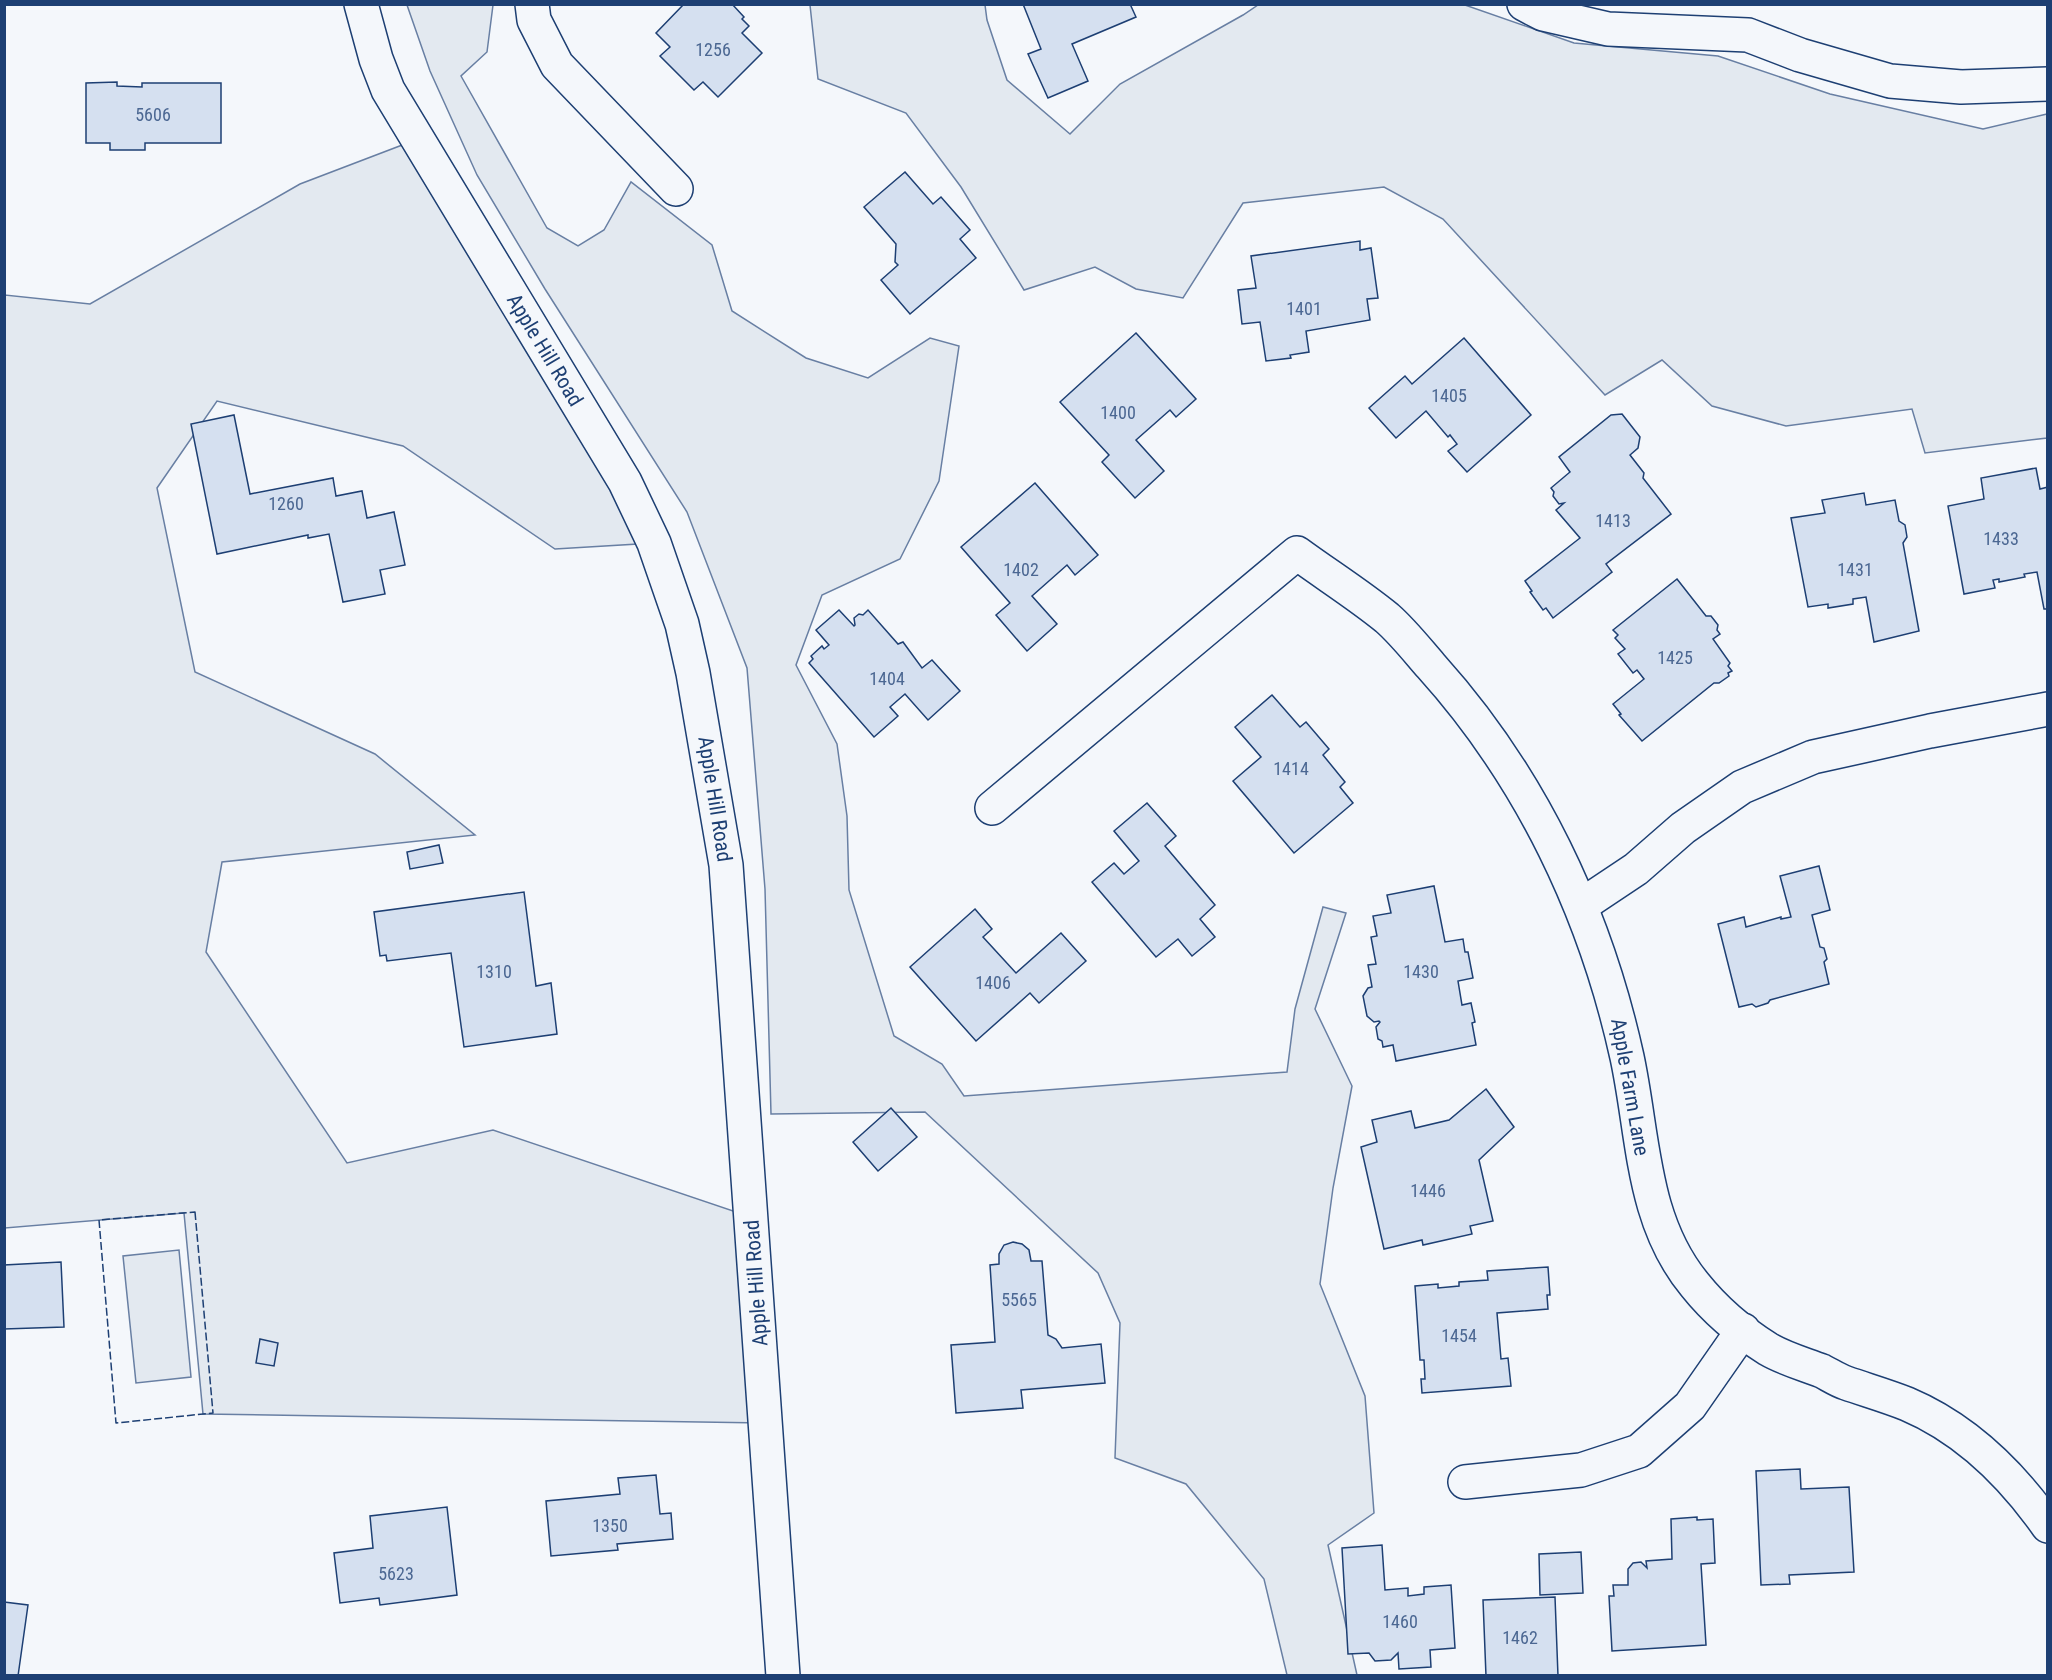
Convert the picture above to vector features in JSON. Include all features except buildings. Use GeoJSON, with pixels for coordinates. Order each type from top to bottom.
{"type":"FeatureCollection","features":[{"type":"Feature","properties":{"kind":"street","name":"Apple Hill Road"},"geometry":{"type":"LineString","coordinates":[[361,4],[376,59],[388,90],[625,482],[654,543],[682,624],[693,673],[726,865],[783,1676]]}},
{"type":"Feature","properties":{"kind":"street"},"geometry":{"type":"LineString","coordinates":[[532,4],[534,20],[557,65],[676,189]]}},
{"type":"Feature","properties":{"kind":"street"},"geometry":{"type":"LineString","coordinates":[[1524,4],[1543,14],[1608,29],[1748,35],[1800,55],[1890,81],[1961,87],[2048,84]]}},
{"type":"Feature","properties":{"kind":"street","name":"Apple Farm Lane"},"geometry":{"type":"LineString","coordinates":[[992,808],[1297,554],[1389,620],[1458,695],[1490,738],[1542,821],[1582,905],[1613,999],[1627,1060],[1645,1173],[1654,1208],[1670,1248],[1694,1284],[1728,1320],[1768,1348],[1841,1381],[1907,1404],[1933,1417],[1984,1453],[2023,1493],[2048,1526]]}},
{"type":"Feature","properties":{"kind":"street"},"geometry":{"type":"LineString","coordinates":[[1582,905],[1636,869],[1683,828],[1742,787],[1813,757],[1930,731],[2048,709]]}},
{"type":"Feature","properties":{"kind":"street"},"geometry":{"type":"LineString","coordinates":[[1465,1482],[1581,1470],[1639,1451],[1690,1406],[1743,1330]]}},
{"type":"Feature","properties":{"kind":"shaded area"},"geometry":{"type":"Polygon","coordinates":[[[407,5],[493,5],[487,52],[461,76],[547,228],[578,246],[604,230],[631,182],[712,245],[732,311],[806,358],[868,378],[930,338],[959,346],[939,481],[900,559],[822,595],[796,665],[837,744],[847,816],[849,890],[894,1036],[942,1064],[964,1096],[1287,1072],[1295,1009],[1323,907],[1346,913],[1315,1009],[1352,1086],[1333,1188],[1320,1284],[1365,1396],[1374,1513],[1328,1545],[1357,1675],[1287,1675],[1264,1579],[1186,1484],[1115,1458],[1120,1323],[1098,1273],[925,1112],[771,1114],[765,889],[747,668],[687,512],[545,289],[477,175],[430,71],[407,5]]]}},
{"type":"Feature","properties":{"kind":"shaded area"},"geometry":{"type":"Polygon","coordinates":[[[810,5],[985,5],[987,20],[1007,80],[1070,134],[1120,84],[1258,5],[1465,5],[1574,43],[1718,56],[1830,94],[1983,129],[2047,114],[2047,438],[1925,453],[1912,409],[1786,426],[1712,406],[1662,360],[1605,395],[1443,219],[1384,187],[1243,203],[1183,298],[1136,289],[1095,267],[1024,290],[961,187],[906,113],[818,79],[810,5]]]}},
{"type":"Feature","properties":{"kind":"shaded area"},"geometry":{"type":"Polygon","coordinates":[[[418,139],[654,543],[555,549],[403,446],[217,401],[157,488],[195,672],[375,754],[475,835],[222,862],[206,952],[347,1163],[493,1130],[751,1217],[765,1423],[203,1414],[184,1213],[5,1228],[5,295],[90,304],[300,184],[418,139]]]}},
{"type":"Feature","properties":{"kind":"shaded area"},"geometry":{"type":"Polygon","coordinates":[[[179,1250],[191,1377],[136,1383],[123,1256],[179,1250]]]}},
{"type":"Feature","properties":{"kind":"fence"},"geometry":{"type":"LineString","coordinates":[[195,1212],[213,1413],[116,1423],[99,1220],[195,1212]]}}]}
